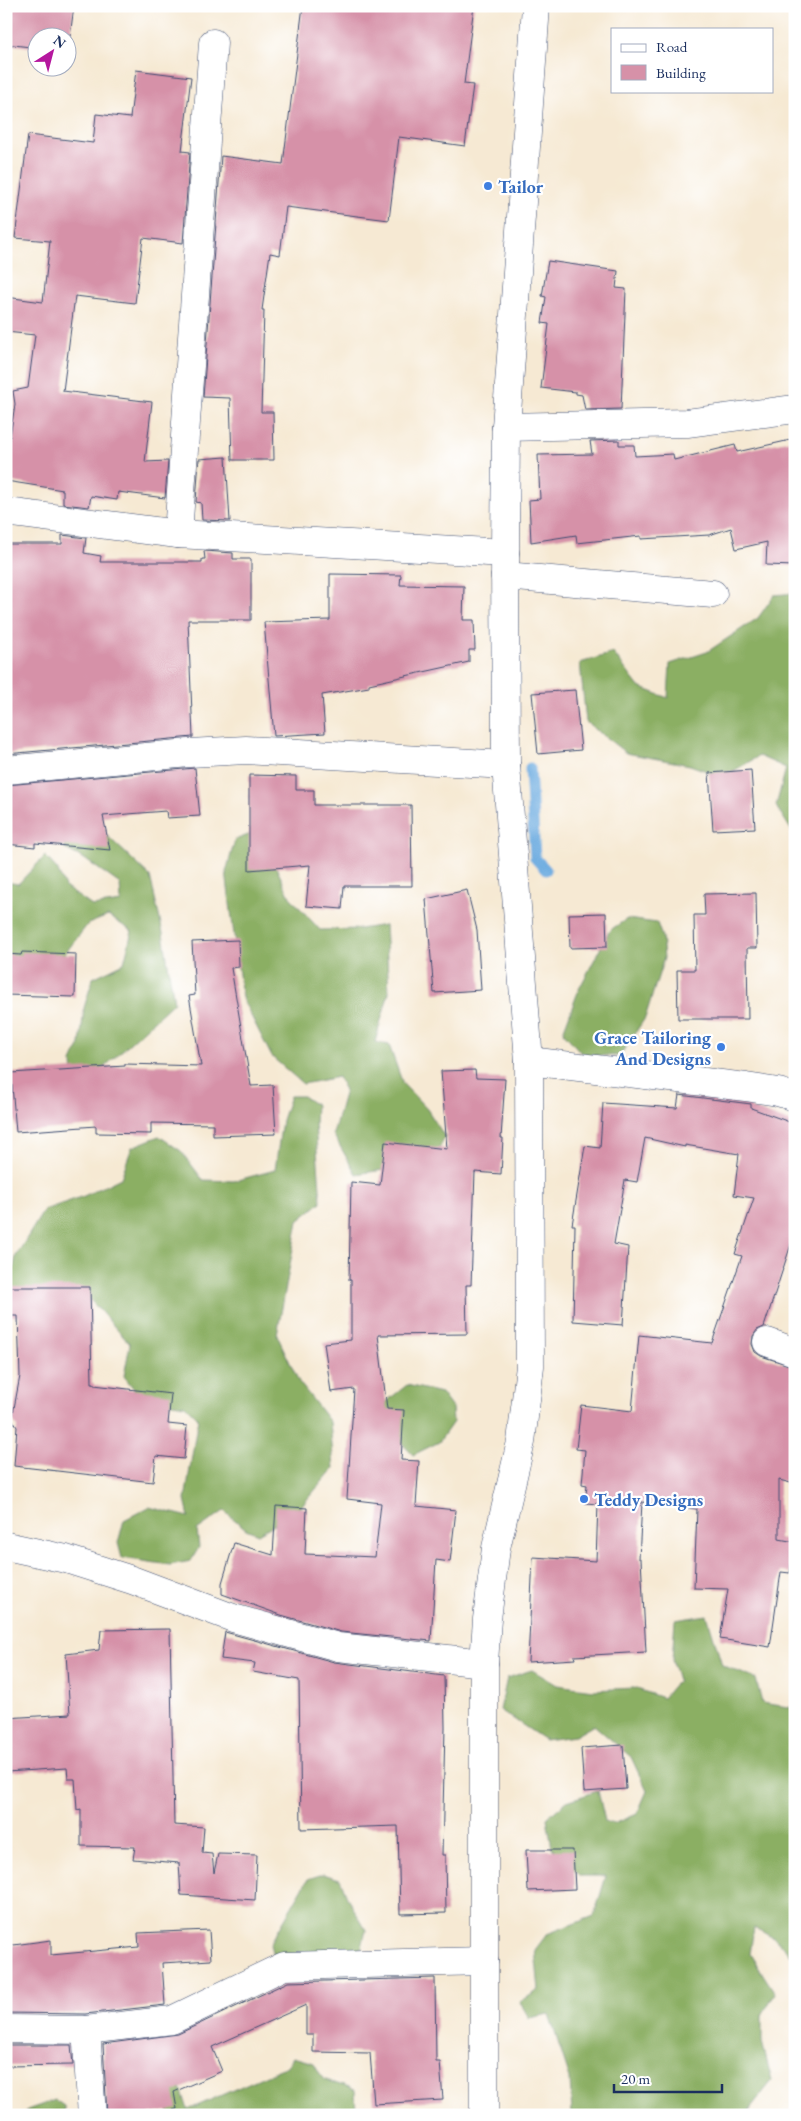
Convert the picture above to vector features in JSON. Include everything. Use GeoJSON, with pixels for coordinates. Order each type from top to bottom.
{"type":"FeatureCollection","features":[{"type":"Feature","properties":{"kind":"street"},"geometry":{"type":"LineString","coordinates":[[484,2115],[484,1663],[487,1619],[496,1548],[521,1442],[530,1366],[529,1061],[506,765],[505,564],[506,427],[536,6]]}},
{"type":"Feature","properties":{"kind":"street"},"geometry":{"type":"LineString","coordinates":[[178,534],[213,43]]}},
{"type":"Feature","properties":{"kind":"street"},"geometry":{"type":"LineString","coordinates":[[506,427],[687,424],[795,409]]}},
{"type":"Feature","properties":{"kind":"street"},"geometry":{"type":"LineString","coordinates":[[6,512],[178,534],[505,564],[714,594]]}},
{"type":"Feature","properties":{"kind":"street"},"geometry":{"type":"LineString","coordinates":[[6,770],[189,753],[246,750],[506,765]]}},
{"type":"Feature","properties":{"kind":"street"},"geometry":{"type":"LineString","coordinates":[[529,1061],[746,1087],[795,1097]]}},
{"type":"Feature","properties":{"kind":"street"},"geometry":{"type":"LineString","coordinates":[[768,1342],[795,1352]]}},
{"type":"Feature","properties":{"kind":"street"},"geometry":{"type":"LineString","coordinates":[[6,1546],[66,1559],[132,1580],[233,1618],[338,1647],[484,1663]]}},
{"type":"Feature","properties":{"kind":"street"},"geometry":{"type":"LineString","coordinates":[[6,2029],[86,2030],[172,2020],[284,1966],[484,1961]]}},
{"type":"Feature","properties":{"kind":"street"},"geometry":{"type":"LineString","coordinates":[[86,2030],[92,2115]]}},
{"type":"Feature","properties":{"kind":"green space"},"geometry":{"type":"Polygon","coordinates":[[[795,593],[795,836],[776,806],[786,768],[759,756],[723,777],[690,765],[626,753],[586,722],[580,663],[613,653],[639,687],[668,698],[670,664],[707,652],[758,618],[774,595],[795,593]]]}},
{"type":"Feature","properties":{"kind":"green space"},"geometry":{"type":"Polygon","coordinates":[[[99,828],[150,876],[163,933],[174,1002],[98,1073],[73,1077],[72,1062],[80,1044],[84,1008],[93,978],[124,963],[132,931],[108,916],[88,924],[56,965],[6,968],[6,882],[18,884],[45,856],[57,869],[65,887],[92,906],[121,902],[120,884],[83,858],[65,849],[63,829],[99,828]]]}},
{"type":"Feature","properties":{"kind":"green space"},"geometry":{"type":"Polygon","coordinates":[[[259,831],[290,897],[320,930],[360,929],[385,925],[389,992],[375,1042],[389,1045],[403,1084],[427,1109],[445,1137],[435,1157],[391,1169],[356,1174],[333,1134],[345,1090],[338,1077],[303,1084],[272,1057],[242,998],[226,872],[235,840],[259,831]]]}},
{"type":"Feature","properties":{"kind":"green space"},"geometry":{"type":"Polygon","coordinates":[[[627,919],[657,923],[662,937],[664,958],[645,1018],[620,1056],[583,1055],[563,1032],[579,989],[610,930],[627,919]]]}},
{"type":"Feature","properties":{"kind":"green space"},"geometry":{"type":"Polygon","coordinates":[[[290,1096],[303,1096],[316,1105],[315,1124],[321,1202],[298,1221],[277,1335],[299,1382],[330,1422],[334,1468],[297,1511],[258,1534],[246,1529],[224,1511],[197,1530],[199,1547],[191,1561],[170,1565],[122,1558],[118,1543],[124,1520],[149,1507],[189,1517],[185,1500],[198,1418],[185,1405],[141,1398],[124,1376],[130,1344],[83,1292],[9,1292],[16,1256],[44,1210],[84,1196],[121,1178],[132,1147],[159,1136],[181,1151],[203,1180],[234,1181],[275,1170],[282,1120],[290,1096]]]}},
{"type":"Feature","properties":{"kind":"green space"},"geometry":{"type":"Polygon","coordinates":[[[407,1385],[441,1393],[452,1408],[453,1422],[439,1442],[413,1455],[379,1420],[374,1411],[407,1385]]]}},
{"type":"Feature","properties":{"kind":"green space"},"geometry":{"type":"Polygon","coordinates":[[[707,1615],[722,1665],[756,1679],[762,1703],[795,1708],[795,1960],[775,1939],[754,1927],[750,1954],[775,1993],[762,2015],[762,2042],[772,2081],[752,2106],[748,2115],[572,2115],[570,2079],[549,2014],[529,2018],[520,2002],[539,1990],[535,1950],[547,1934],[594,1916],[606,1876],[581,1876],[552,1848],[547,1818],[567,1801],[598,1791],[605,1821],[614,1824],[637,1814],[647,1791],[631,1757],[594,1725],[575,1736],[545,1740],[500,1710],[507,1678],[532,1670],[557,1685],[593,1690],[634,1688],[663,1698],[678,1680],[672,1660],[675,1620],[707,1615]]]}},
{"type":"Feature","properties":{"kind":"green space"},"geometry":{"type":"Polygon","coordinates":[[[323,1874],[340,1879],[348,1899],[366,1930],[362,1947],[323,1977],[274,1960],[270,1944],[308,1879],[323,1874]]]}},
{"type":"Feature","properties":{"kind":"green space"},"geometry":{"type":"Polygon","coordinates":[[[293,2057],[314,2063],[323,2079],[355,2090],[356,2115],[169,2115],[166,2085],[180,2085],[188,2110],[287,2066],[293,2057]]]}},
{"type":"Feature","properties":{"kind":"green space"},"geometry":{"type":"Polygon","coordinates":[[[55,2100],[64,2106],[65,2115],[25,2115],[27,2110],[55,2100]]]}},
{"type":"Feature","properties":{"kind":"building"},"geometry":{"type":"Polygon","coordinates":[[[6,6],[74,6],[71,28],[28,28],[28,47],[6,44],[6,6]]]}},
{"type":"Feature","properties":{"kind":"building"},"geometry":{"type":"Polygon","coordinates":[[[303,6],[474,6],[464,84],[473,85],[465,146],[399,137],[389,220],[286,207],[280,255],[270,253],[262,310],[264,310],[261,412],[273,412],[274,460],[232,460],[230,398],[203,397],[221,156],[283,164],[303,6]]]}},
{"type":"Feature","properties":{"kind":"building"},"geometry":{"type":"Polygon","coordinates":[[[136,70],[191,77],[182,151],[190,152],[183,243],[143,238],[135,303],[75,296],[63,391],[152,402],[145,462],[168,461],[165,498],[118,492],[117,500],[91,496],[89,507],[63,504],[63,490],[6,481],[6,463],[15,404],[13,391],[28,388],[35,335],[6,332],[6,297],[43,302],[50,241],[15,238],[28,135],[93,143],[96,114],[130,118],[136,70]]]}},
{"type":"Feature","properties":{"kind":"building"},"geometry":{"type":"Polygon","coordinates":[[[548,261],[618,271],[616,288],[626,289],[621,409],[585,410],[582,395],[576,394],[576,392],[541,388],[549,324],[542,323],[546,297],[542,296],[548,261]]]}},
{"type":"Feature","properties":{"kind":"building"},"geometry":{"type":"Polygon","coordinates":[[[795,439],[795,566],[766,565],[767,542],[736,549],[731,528],[709,535],[641,539],[641,536],[577,543],[576,535],[531,542],[529,500],[540,499],[538,455],[592,454],[590,441],[619,440],[619,445],[634,445],[635,456],[673,454],[674,460],[735,445],[737,452],[795,439]]]}},
{"type":"Feature","properties":{"kind":"building"},"geometry":{"type":"Polygon","coordinates":[[[226,457],[230,521],[202,520],[201,503],[196,502],[199,459],[226,457]]]}},
{"type":"Feature","properties":{"kind":"building"},"geometry":{"type":"Polygon","coordinates":[[[62,535],[86,538],[84,553],[101,556],[100,562],[202,562],[202,559],[205,559],[204,551],[233,553],[233,559],[251,559],[251,620],[188,620],[193,737],[6,754],[6,544],[62,544],[62,535]]]}},
{"type":"Feature","properties":{"kind":"building"},"geometry":{"type":"Polygon","coordinates":[[[330,574],[401,575],[400,585],[464,586],[463,620],[474,620],[475,650],[469,650],[469,662],[369,684],[369,687],[322,695],[325,733],[274,736],[264,622],[330,620],[330,574]]]}},
{"type":"Feature","properties":{"kind":"building"},"geometry":{"type":"Polygon","coordinates":[[[575,690],[581,750],[538,754],[532,693],[575,690]]]}},
{"type":"Feature","properties":{"kind":"building"},"geometry":{"type":"Polygon","coordinates":[[[195,768],[200,816],[167,818],[166,811],[103,816],[110,850],[35,843],[35,847],[6,844],[6,785],[195,768]]]}},
{"type":"Feature","properties":{"kind":"building"},"geometry":{"type":"Polygon","coordinates":[[[751,770],[755,828],[713,830],[709,773],[751,770]]]}},
{"type":"Feature","properties":{"kind":"building"},"geometry":{"type":"Polygon","coordinates":[[[249,775],[296,776],[296,790],[314,790],[314,805],[411,805],[412,886],[344,886],[342,909],[306,906],[310,865],[249,870],[249,775]]]}},
{"type":"Feature","properties":{"kind":"building"},"geometry":{"type":"Polygon","coordinates":[[[467,890],[477,930],[481,990],[434,993],[426,899],[467,890]]]}},
{"type":"Feature","properties":{"kind":"building"},"geometry":{"type":"Polygon","coordinates":[[[756,893],[757,948],[747,948],[748,1019],[678,1019],[677,970],[695,970],[694,915],[705,915],[704,894],[756,893]]]}},
{"type":"Feature","properties":{"kind":"building"},"geometry":{"type":"Polygon","coordinates":[[[606,913],[607,947],[570,948],[569,914],[606,913]]]}},
{"type":"Feature","properties":{"kind":"building"},"geometry":{"type":"Polygon","coordinates":[[[238,940],[239,967],[231,968],[251,1086],[273,1085],[276,1134],[213,1136],[213,1124],[151,1123],[151,1134],[96,1133],[96,1126],[16,1132],[11,1073],[125,1066],[125,1064],[201,1066],[189,996],[195,995],[192,942],[238,940]]]}},
{"type":"Feature","properties":{"kind":"building"},"geometry":{"type":"Polygon","coordinates":[[[22,952],[76,954],[75,997],[6,995],[6,954],[21,955],[22,952]]]}},
{"type":"Feature","properties":{"kind":"building"},"geometry":{"type":"Polygon","coordinates":[[[475,1070],[476,1078],[505,1079],[501,1138],[503,1138],[501,1174],[475,1172],[471,1285],[466,1285],[467,1334],[378,1335],[387,1409],[404,1410],[401,1460],[419,1461],[416,1506],[456,1510],[450,1562],[436,1560],[431,1641],[341,1632],[281,1615],[222,1594],[222,1583],[234,1543],[273,1555],[276,1506],[307,1508],[305,1554],[375,1557],[381,1503],[347,1499],[354,1389],[331,1392],[324,1343],[351,1340],[351,1280],[349,1280],[351,1182],[380,1185],[385,1142],[447,1149],[441,1071],[475,1070]]]}},
{"type":"Feature","properties":{"kind":"building"},"geometry":{"type":"Polygon","coordinates":[[[679,1095],[751,1104],[751,1108],[795,1124],[795,1232],[764,1327],[757,1330],[753,1336],[752,1344],[755,1352],[761,1356],[795,1367],[795,1484],[779,1480],[779,1539],[795,1542],[790,1573],[781,1572],[770,1647],[720,1639],[728,1589],[694,1588],[697,1509],[642,1502],[639,1559],[641,1559],[646,1652],[574,1656],[575,1659],[528,1662],[533,1557],[596,1561],[598,1504],[585,1503],[587,1485],[582,1484],[585,1450],[576,1449],[581,1405],[632,1411],[639,1335],[712,1343],[742,1256],[735,1254],[754,1198],[734,1195],[739,1154],[685,1145],[685,1147],[645,1138],[637,1182],[625,1180],[614,1244],[628,1247],[623,1325],[573,1321],[575,1225],[572,1225],[585,1146],[600,1148],[603,1103],[677,1108],[679,1095]]]}},
{"type":"Feature","properties":{"kind":"building"},"geometry":{"type":"Polygon","coordinates":[[[6,1287],[90,1287],[92,1383],[94,1385],[171,1394],[168,1424],[187,1426],[184,1459],[156,1456],[153,1482],[14,1466],[17,1427],[12,1419],[20,1376],[18,1316],[6,1316],[6,1287]]]}},
{"type":"Feature","properties":{"kind":"building"},"geometry":{"type":"Polygon","coordinates":[[[170,1629],[174,1825],[204,1827],[202,1853],[212,1854],[214,1873],[218,1854],[257,1855],[255,1900],[181,1895],[179,1863],[133,1859],[135,1847],[81,1846],[81,1809],[77,1810],[75,1779],[68,1779],[67,1768],[6,1772],[6,1718],[70,1714],[66,1654],[99,1650],[101,1630],[170,1629]]]}},
{"type":"Feature","properties":{"kind":"building"},"geometry":{"type":"Polygon","coordinates":[[[225,1632],[334,1662],[444,1676],[445,1727],[442,1855],[445,1855],[446,1913],[400,1914],[398,1826],[301,1829],[299,1680],[253,1672],[255,1663],[221,1659],[225,1632]]]}},
{"type":"Feature","properties":{"kind":"building"},"geometry":{"type":"Polygon","coordinates":[[[623,1745],[626,1789],[584,1792],[581,1748],[623,1745]]]}},
{"type":"Feature","properties":{"kind":"building"},"geometry":{"type":"Polygon","coordinates":[[[526,1850],[573,1850],[575,1889],[528,1891],[526,1850]]]}},
{"type":"Feature","properties":{"kind":"building"},"geometry":{"type":"Polygon","coordinates":[[[209,1930],[211,1960],[162,1963],[165,2005],[85,2014],[6,2013],[6,1946],[51,1940],[51,1955],[139,1947],[138,1933],[209,1930]]]}},
{"type":"Feature","properties":{"kind":"building"},"geometry":{"type":"Polygon","coordinates":[[[435,1978],[436,2062],[440,2062],[443,2100],[374,2104],[370,2053],[313,2052],[313,2035],[306,2035],[306,2005],[212,2047],[222,2071],[174,2092],[177,2109],[148,2115],[107,2115],[103,2044],[178,2034],[288,1982],[435,1978]]]}},
{"type":"Feature","properties":{"kind":"building"},"geometry":{"type":"Polygon","coordinates":[[[6,2045],[71,2045],[73,2065],[6,2066],[6,2045]]]}},
{"type":"Feature","properties":{"kind":"waterway"},"geometry":{"type":"LineString","coordinates":[[530,768],[535,858],[546,870]]}},
{"type":"Feature","properties":{"kind":"place","name":"Tailor"},"geometry":{"type":"Point","coordinates":[488,186]}},
{"type":"Feature","properties":{"kind":"place","name":"Grace Tailoring And Designs"},"geometry":{"type":"Point","coordinates":[721,1047]}},
{"type":"Feature","properties":{"kind":"place","name":"Teddy Designs"},"geometry":{"type":"Point","coordinates":[584,1499]}}]}
